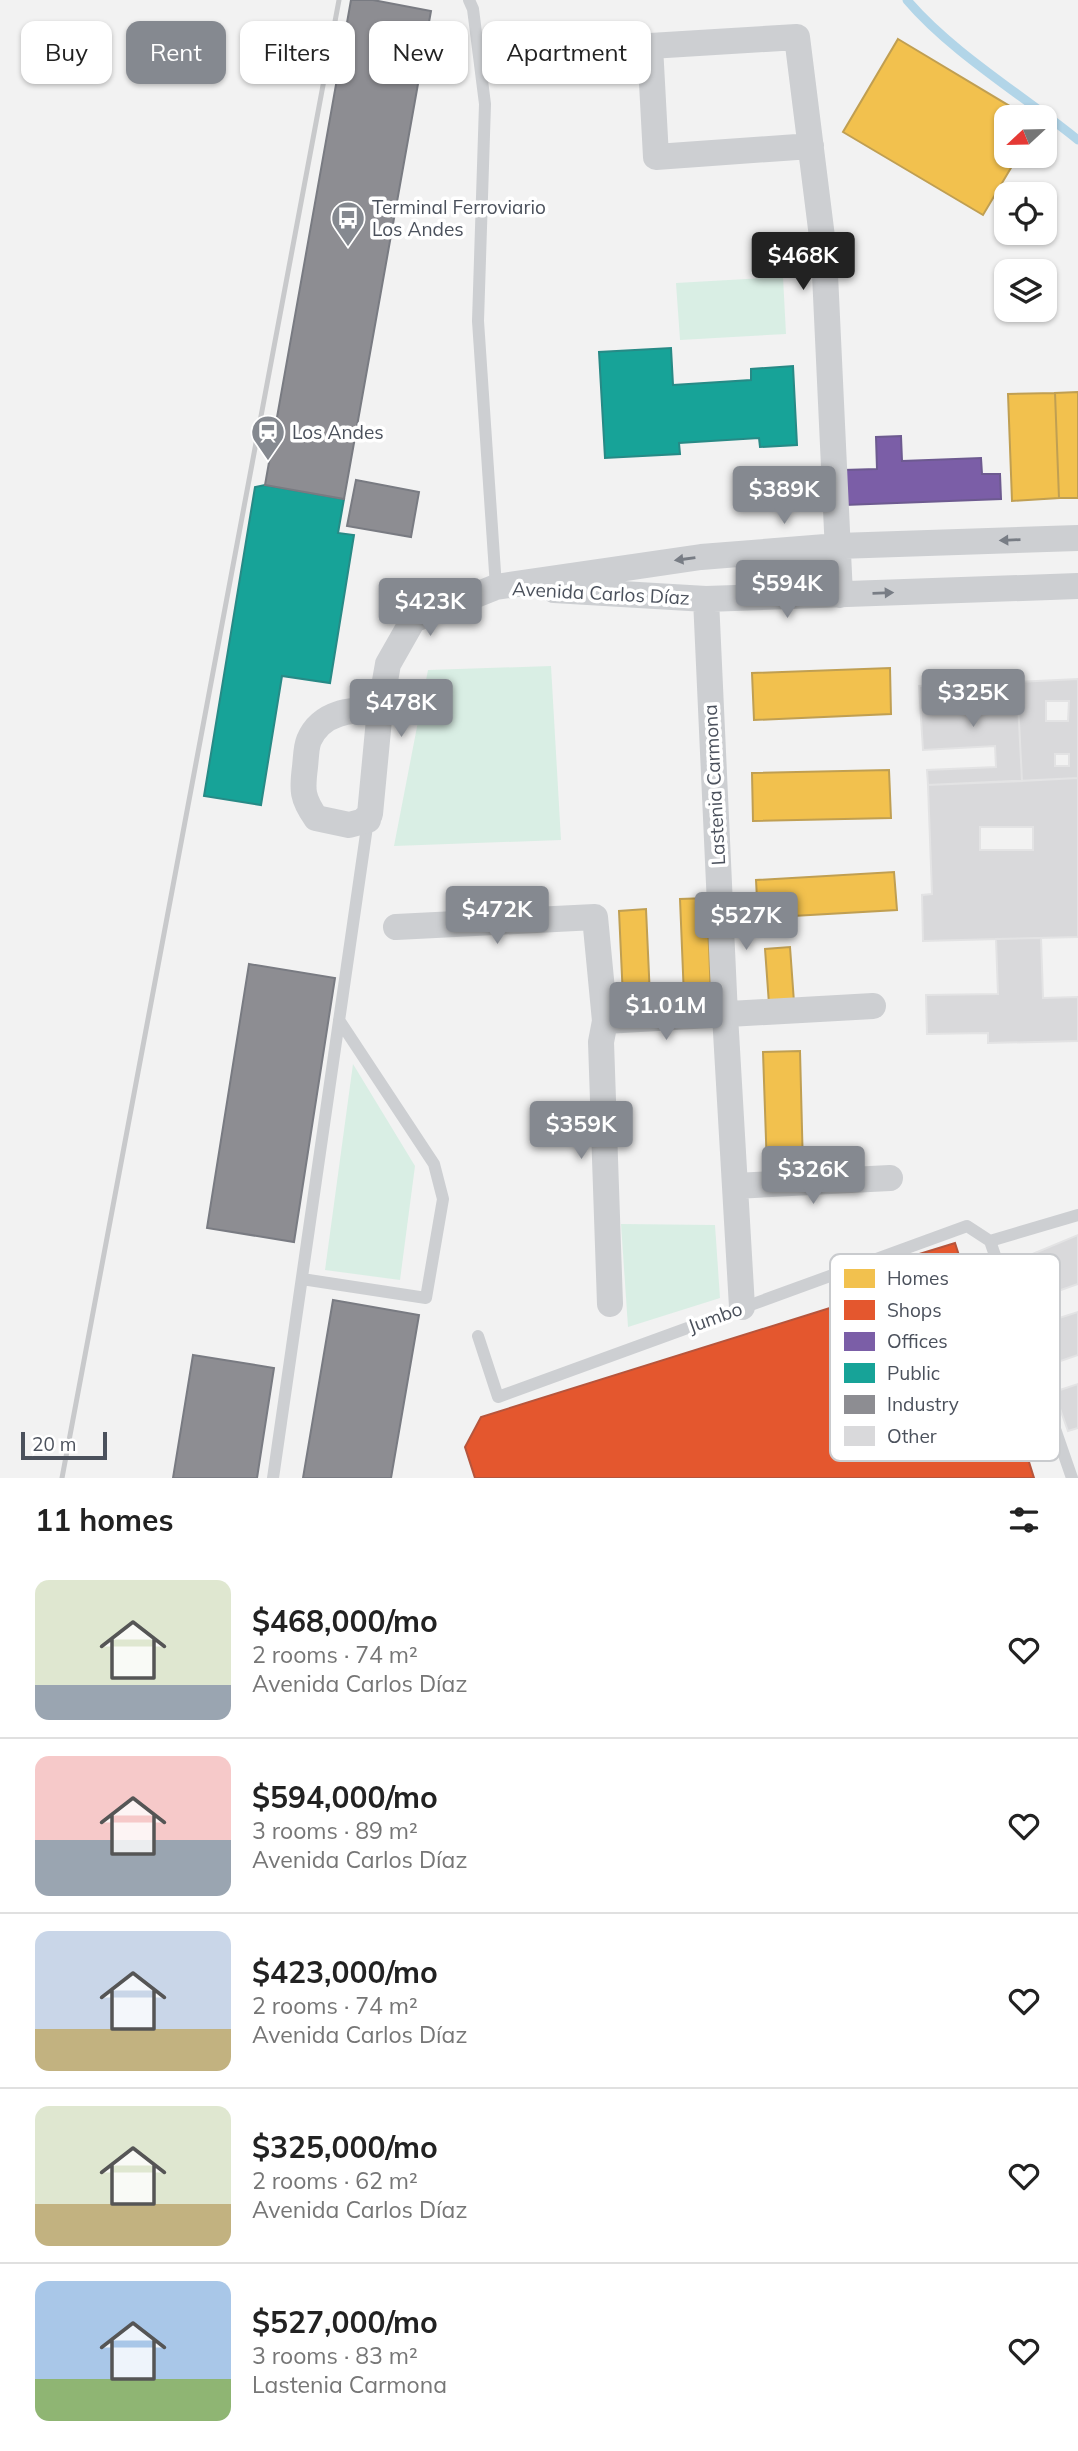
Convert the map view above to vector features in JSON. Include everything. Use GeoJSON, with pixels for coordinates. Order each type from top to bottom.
{"type":"FeatureCollection","features":[{"type":"Feature","properties":{"kind":"street"},"geometry":{"type":"LineString","coordinates":[[811,146],[656,157],[650,46],[797,37],[811,146],[824,253],[840,595]]}},
{"type":"Feature","properties":{"kind":"street","name":"Avenida Carlos Díaz"},"geometry":{"type":"LineString","coordinates":[[496,587],[701,557],[838,546],[1078,538]]}},
{"type":"Feature","properties":{"kind":"street","name":"Avenida Carlos Díaz"},"geometry":{"type":"LineString","coordinates":[[496,587],[706,599],[1078,586]]}},
{"type":"Feature","properties":{"kind":"street"},"geometry":{"type":"LineString","coordinates":[[380,709],[347,710],[318,726],[309,741],[302,790],[307,805],[316,818],[349,825],[368,821],[365,819],[370,814],[380,709],[388,664],[413,620],[496,587]]}},
{"type":"Feature","properties":{"kind":"street","name":"Lastenia Carmona"},"geometry":{"type":"LineString","coordinates":[[706,599],[725,1015],[742,1307]]}},
{"type":"Feature","properties":{"kind":"street"},"geometry":{"type":"LineString","coordinates":[[396,927],[595,917],[605,1021],[601,1042],[610,1304]]}},
{"type":"Feature","properties":{"kind":"street"},"geometry":{"type":"LineString","coordinates":[[605,1021],[873,1006]]}},
{"type":"Feature","properties":{"kind":"street"},"geometry":{"type":"LineString","coordinates":[[735,1186],[890,1178]]}},
{"type":"Feature","properties":{"kind":"lane"},"geometry":{"type":"LineString","coordinates":[[468,0],[473,9],[485,104],[478,321],[496,587]]}},
{"type":"Feature","properties":{"kind":"lane"},"geometry":{"type":"LineString","coordinates":[[273,1478],[368,821]]}},
{"type":"Feature","properties":{"kind":"lane"},"geometry":{"type":"LineString","coordinates":[[302,1279],[426,1298],[443,1199],[433,1164],[339,1020]]}},
{"type":"Feature","properties":{"kind":"lane"},"geometry":{"type":"LineString","coordinates":[[994,1254],[990,1241],[1078,1215]]}},
{"type":"Feature","properties":{"kind":"lane","name":"Jumbo"},"geometry":{"type":"LineString","coordinates":[[889,1254],[967,1226],[990,1241]]}},
{"type":"Feature","properties":{"kind":"lane","name":"Jumbo"},"geometry":{"type":"LineString","coordinates":[[478,1336],[498,1396],[830,1275]]}},
{"type":"Feature","properties":{"kind":"lane"},"geometry":{"type":"LineString","coordinates":[[1060,1443],[1072,1478]]}},
{"type":"Feature","properties":{"kind":"green space"},"geometry":{"type":"Polygon","coordinates":[[[783,277],[786,334],[680,340],[676,283],[783,277]]]}},
{"type":"Feature","properties":{"kind":"green space"},"geometry":{"type":"Polygon","coordinates":[[[551,666],[561,840],[394,846],[428,670],[551,666]]]}},
{"type":"Feature","properties":{"kind":"green space"},"geometry":{"type":"Polygon","coordinates":[[[353,1064],[415,1166],[400,1280],[325,1270],[353,1064]]]}},
{"type":"Feature","properties":{"kind":"green space"},"geometry":{"type":"Polygon","coordinates":[[[621,1224],[715,1225],[720,1298],[628,1327],[621,1224]]]}},
{"type":"Feature","properties":{"kind":"building: Homes"},"geometry":{"type":"Polygon","coordinates":[[[898,39],[1008,105],[994,105],[994,168],[1011,168],[1003,182],[994,182],[994,196],[983,215],[843,132],[898,39]]]}},
{"type":"Feature","properties":{"kind":"building: Homes"},"geometry":{"type":"Polygon","coordinates":[[[1078,392],[1078,498],[1059,498],[1055,393],[1078,392]]]}},
{"type":"Feature","properties":{"kind":"building: Homes"},"geometry":{"type":"Polygon","coordinates":[[[1055,393],[1059,498],[1012,501],[1008,394],[1055,393]]]}},
{"type":"Feature","properties":{"kind":"building: Homes"},"geometry":{"type":"Polygon","coordinates":[[[890,668],[891,714],[754,720],[752,673],[890,668]]]}},
{"type":"Feature","properties":{"kind":"building: Homes"},"geometry":{"type":"Polygon","coordinates":[[[889,770],[891,818],[753,821],[752,773],[889,770]]]}},
{"type":"Feature","properties":{"kind":"building: Homes"},"geometry":{"type":"Polygon","coordinates":[[[894,872],[897,910],[758,918],[756,880],[894,872]]]}},
{"type":"Feature","properties":{"kind":"building: Homes"},"geometry":{"type":"Polygon","coordinates":[[[707,898],[711,996],[684,997],[680,899],[707,898]]]}},
{"type":"Feature","properties":{"kind":"building: Homes"},"geometry":{"type":"Polygon","coordinates":[[[646,909],[650,997],[623,998],[619,911],[646,909]]]}},
{"type":"Feature","properties":{"kind":"building: Homes"},"geometry":{"type":"Polygon","coordinates":[[[790,947],[794,1002],[769,1004],[765,949],[790,947]]]}},
{"type":"Feature","properties":{"kind":"building: Homes"},"geometry":{"type":"Polygon","coordinates":[[[800,1051],[803,1168],[767,1169],[763,1052],[800,1051]]]}},
{"type":"Feature","properties":{"kind":"building: Shops"},"geometry":{"type":"Polygon","coordinates":[[[955,1243],[959,1254],[919,1254],[955,1243]]]}},
{"type":"Feature","properties":{"kind":"building: Shops"},"geometry":{"type":"Polygon","coordinates":[[[830,1308],[830,1461],[1029,1461],[1034,1478],[475,1478],[465,1447],[481,1417],[830,1308]]]}},
{"type":"Feature","properties":{"kind":"building: Offices"},"geometry":{"type":"Polygon","coordinates":[[[901,436],[902,461],[981,458],[982,474],[1000,474],[1001,499],[845,505],[844,470],[877,469],[876,437],[901,436]]]}},
{"type":"Feature","properties":{"kind":"building: Public"},"geometry":{"type":"Polygon","coordinates":[[[671,348],[673,385],[751,380],[751,369],[793,366],[797,445],[760,447],[759,438],[679,443],[680,454],[605,458],[599,352],[671,348]]]}},
{"type":"Feature","properties":{"kind":"building: Public"},"geometry":{"type":"Polygon","coordinates":[[[265,485],[344,499],[338,533],[354,535],[330,683],[282,676],[261,805],[204,796],[255,487],[265,485]]]}},
{"type":"Feature","properties":{"kind":"building: Industry","name":"Terminal Ferroviario Los Andes"},"geometry":{"type":"Polygon","coordinates":[[[351,0],[373,0],[431,11],[429,21],[369,21],[369,84],[418,84],[344,499],[265,485],[336,84],[355,84],[355,21],[347,21],[351,0]]]}},
{"type":"Feature","properties":{"kind":"building: Industry"},"geometry":{"type":"Polygon","coordinates":[[[356,480],[419,492],[411,537],[347,526],[356,480]]]}},
{"type":"Feature","properties":{"kind":"building: Industry"},"geometry":{"type":"Polygon","coordinates":[[[249,964],[335,978],[294,1242],[207,1228],[249,964]]]}},
{"type":"Feature","properties":{"kind":"building: Industry"},"geometry":{"type":"Polygon","coordinates":[[[333,1300],[419,1315],[391,1478],[303,1478],[333,1300]]]}},
{"type":"Feature","properties":{"kind":"building: Industry"},"geometry":{"type":"Polygon","coordinates":[[[193,1355],[274,1368],[257,1478],[173,1478],[193,1355]]]}},
{"type":"Feature","properties":{"kind":"building: Other"},"geometry":{"type":"Polygon","coordinates":[[[1078,679],[1078,778],[1022,781],[1017,682],[1078,679]],[[1046,701],[1046,721],[1068,721],[1069,701],[1046,701]],[[1055,754],[1055,766],[1069,766],[1069,754],[1055,754]]]}},
{"type":"Feature","properties":{"kind":"building: Other"},"geometry":{"type":"Polygon","coordinates":[[[1017,682],[1022,781],[928,785],[927,770],[996,767],[995,746],[923,750],[919,686],[1017,682]]]}},
{"type":"Feature","properties":{"kind":"building: Other"},"geometry":{"type":"Polygon","coordinates":[[[1078,778],[1078,937],[923,941],[922,895],[932,894],[928,785],[1078,778]],[[980,827],[980,850],[1033,850],[1033,827],[980,827]]]}},
{"type":"Feature","properties":{"kind":"building: Other"},"geometry":{"type":"Polygon","coordinates":[[[1041,938],[1043,998],[1078,997],[1078,1041],[988,1043],[988,1033],[927,1034],[926,995],[998,994],[996,939],[1041,938]]]}},
{"type":"Feature","properties":{"kind":"building: Other"},"geometry":{"type":"Polygon","coordinates":[[[1078,1235],[1078,1284],[1060,1290],[1060,1254],[1033,1254],[1078,1235]]]}},
{"type":"Feature","properties":{"kind":"building: Other"},"geometry":{"type":"Polygon","coordinates":[[[1078,1312],[1078,1355],[1060,1361],[1060,1318],[1078,1312]]]}},
{"type":"Feature","properties":{"kind":"building: Other"},"geometry":{"type":"Polygon","coordinates":[[[1078,1384],[1078,1428],[1068,1431],[1060,1409],[1060,1390],[1078,1384]]]}},
{"type":"Feature","properties":{"kind":"waterway"},"geometry":{"type":"LineString","coordinates":[[907,0],[966,56],[1078,140]]}},
{"type":"Feature","properties":{"kind":"railway"},"geometry":{"type":"LineString","coordinates":[[62,1478],[339,0]]}},
{"type":"Feature","properties":{"kind":"place","name":"Terminal Ferroviario Los Andes"},"geometry":{"type":"Point","coordinates":[348,248]}},
{"type":"Feature","properties":{"kind":"place","name":"Los Andes"},"geometry":{"type":"Point","coordinates":[268,462]}}]}
